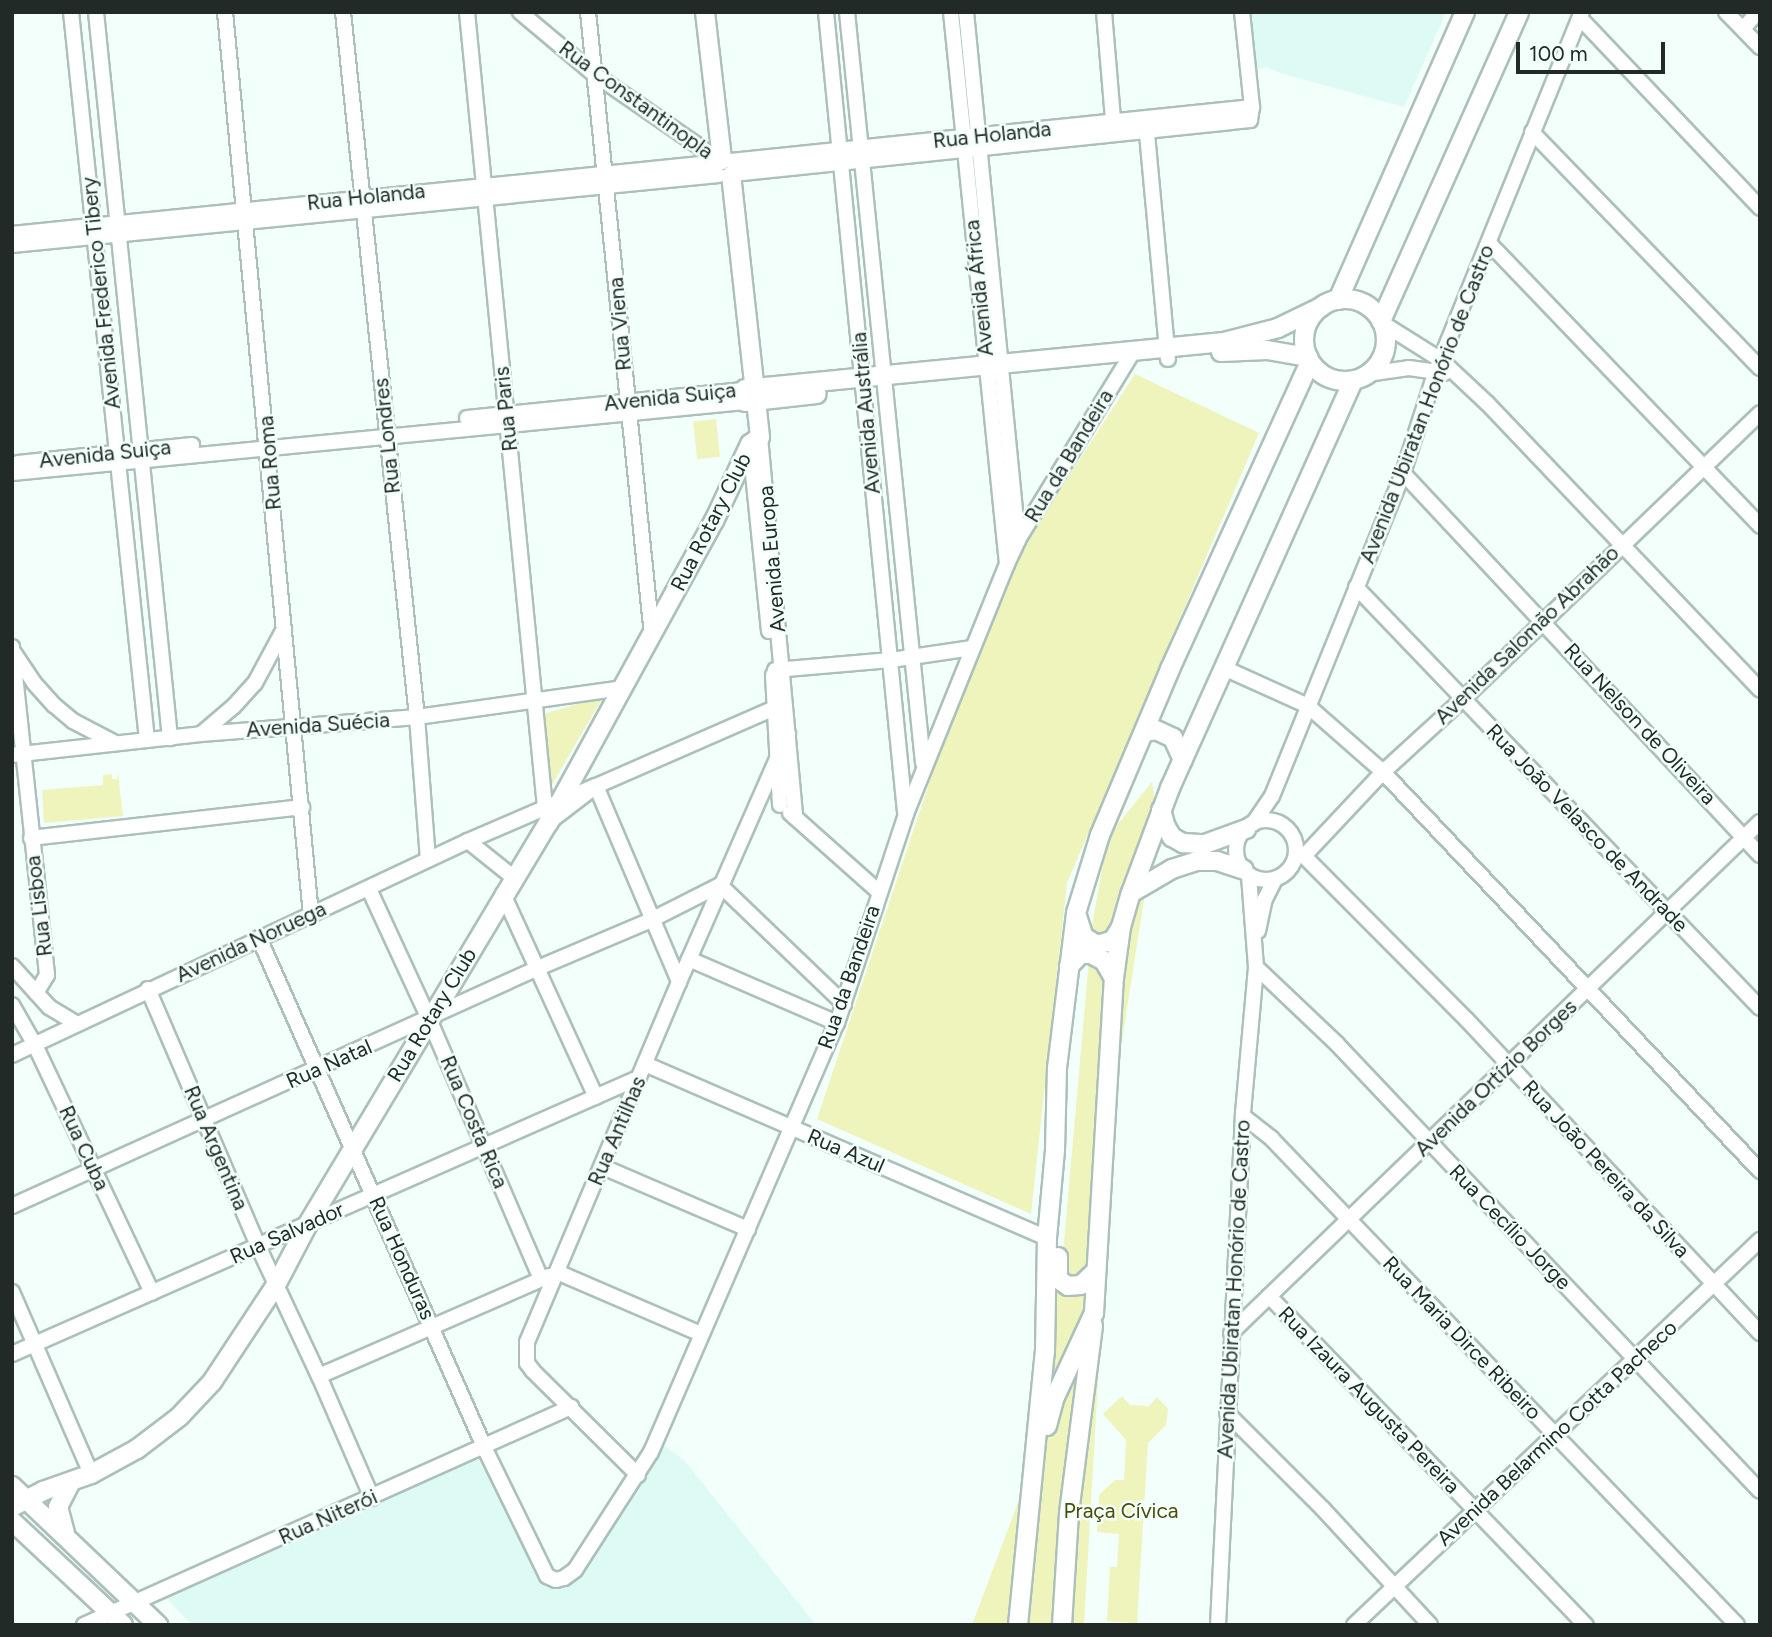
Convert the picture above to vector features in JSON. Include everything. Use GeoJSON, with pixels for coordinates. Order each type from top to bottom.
{"type":"FeatureCollection","features":[{"type":"Feature","properties":{"kind":"main road","name":"Avenida Europa"},"geometry":{"type":"LineString","coordinates":[[705,12],[755,440]]}},
{"type":"Feature","properties":{"kind":"main road","name":"Avenida Europa"},"geometry":{"type":"LineString","coordinates":[[717,12],[725,167]]}},
{"type":"Feature","properties":{"kind":"main road"},"geometry":{"type":"LineString","coordinates":[[1338,300],[1465,12]]}},
{"type":"Feature","properties":{"kind":"main road"},"geometry":{"type":"LineString","coordinates":[[1382,322],[1519,12]]}},
{"type":"Feature","properties":{"kind":"main road"},"geometry":{"type":"LineString","coordinates":[[1018,1625],[1039,1427],[1048,1294],[1047,1238],[1055,1150],[1057,1068],[1076,913],[1100,835],[1146,732],[1170,669],[1309,360],[1304,335],[1312,315],[1321,307],[1338,300],[1358,301],[1375,312],[1382,322],[1385,348],[1381,359],[1360,377],[1224,668],[1161,810],[1121,927],[1114,978],[1094,1313],[1069,1513],[1062,1625]]}},
{"type":"Feature","properties":{"kind":"main road","name":"Avenida Suiça"},"geometry":{"type":"LineString","coordinates":[[750,395],[1168,354],[1248,338],[1301,319],[1321,307]]}},
{"type":"Feature","properties":{"kind":"main road","name":"Avenida Suiça"},"geometry":{"type":"LineString","coordinates":[[1168,354],[1267,351],[1309,360]]}},
{"type":"Feature","properties":{"kind":"main road"},"geometry":{"type":"LineString","coordinates":[[1309,360],[1329,378],[1360,377]]}},
{"type":"Feature","properties":{"kind":"main road","name":"Rua Rotary Club"},"geometry":{"type":"LineString","coordinates":[[20,1503],[91,1474],[137,1449],[179,1417],[212,1382],[276,1284],[308,1224],[513,877],[547,814],[562,799],[714,521],[755,440]]}},
{"type":"Feature","properties":{"kind":"main road"},"geometry":{"type":"LineString","coordinates":[[1146,732],[1156,730],[1173,738],[1183,760]]}},
{"type":"Feature","properties":{"kind":"main road"},"geometry":{"type":"LineString","coordinates":[[1161,810],[1172,837],[1183,843],[1205,844],[1250,826]]}},
{"type":"Feature","properties":{"kind":"main road"},"geometry":{"type":"LineString","coordinates":[[1131,893],[1172,869],[1197,861],[1217,861],[1246,872]]}},
{"type":"Feature","properties":{"kind":"main road"},"geometry":{"type":"LineString","coordinates":[[1076,913],[1084,937],[1097,945],[1113,940],[1121,927]]}},
{"type":"Feature","properties":{"kind":"main road"},"geometry":{"type":"LineString","coordinates":[[1069,966],[1081,954],[1091,954],[1104,961],[1114,978]]}},
{"type":"Feature","properties":{"kind":"main road"},"geometry":{"type":"LineString","coordinates":[[1055,1150],[1060,1178],[1058,1279],[1075,1287],[1096,1271]]}},
{"type":"Feature","properties":{"kind":"main road"},"geometry":{"type":"LineString","coordinates":[[1011,1625],[1031,1403],[1048,1294]]}},
{"type":"Feature","properties":{"kind":"main road"},"geometry":{"type":"LineString","coordinates":[[1027,1625],[1046,1429],[1055,1397],[1094,1313]]}},
{"type":"Feature","properties":{"kind":"main road"},"geometry":{"type":"LineString","coordinates":[[65,1535],[58,1507],[71,1482]]}},
{"type":"Feature","properties":{"kind":"main road"},"geometry":{"type":"LineString","coordinates":[[12,1486],[20,1503],[65,1535],[137,1601],[158,1625]]}},
{"type":"Feature","properties":{"kind":"main road"},"geometry":{"type":"LineString","coordinates":[[12,1521],[118,1619]]}},
{"type":"Feature","properties":{"kind":"street","name":"Avenida Frederico Tibery"},"geometry":{"type":"LineString","coordinates":[[71,12],[147,740]]}},
{"type":"Feature","properties":{"kind":"street","name":"Avenida Frederico Tibery"},"geometry":{"type":"LineString","coordinates":[[96,12],[170,738]]}},
{"type":"Feature","properties":{"kind":"street","name":"Rua Roma"},"geometry":{"type":"LineString","coordinates":[[225,12],[311,915]]}},
{"type":"Feature","properties":{"kind":"street","name":"Rua Londres"},"geometry":{"type":"LineString","coordinates":[[343,12],[417,717],[428,860]]}},
{"type":"Feature","properties":{"kind":"street","name":"Rua Paris"},"geometry":{"type":"LineString","coordinates":[[467,12],[533,702],[547,814]]}},
{"type":"Feature","properties":{"kind":"street","name":"Rua Constantinopla"},"geometry":{"type":"LineString","coordinates":[[520,12],[594,74],[725,167]]}},
{"type":"Feature","properties":{"kind":"street","name":"Rua Viena"},"geometry":{"type":"LineString","coordinates":[[587,12],[652,636]]}},
{"type":"Feature","properties":{"kind":"street","name":"Avenida Austrália"},"geometry":{"type":"LineString","coordinates":[[826,12],[849,219],[906,814]]}},
{"type":"Feature","properties":{"kind":"street","name":"Avenida Austrália"},"geometry":{"type":"LineString","coordinates":[[847,12],[924,768]]}},
{"type":"Feature","properties":{"kind":"street","name":"Avenida África"},"geometry":{"type":"LineString","coordinates":[[951,12],[971,143],[987,296],[1007,564]]}},
{"type":"Feature","properties":{"kind":"street","name":"Avenida África"},"geometry":{"type":"LineString","coordinates":[[966,12],[971,143]]}},
{"type":"Feature","properties":{"kind":"street"},"geometry":{"type":"LineString","coordinates":[[1104,12],[1114,129]]}},
{"type":"Feature","properties":{"kind":"street","name":"Rua Holanda"},"geometry":{"type":"LineString","coordinates":[[12,234],[117,230],[1251,114],[1242,12]]}},
{"type":"Feature","properties":{"kind":"street"},"geometry":{"type":"LineString","coordinates":[[1726,12],[1760,47]]}},
{"type":"Feature","properties":{"kind":"street"},"geometry":{"type":"LineString","coordinates":[[1743,29],[1758,12]]}},
{"type":"Feature","properties":{"kind":"street"},"geometry":{"type":"LineString","coordinates":[[1581,15],[1760,208]]}},
{"type":"Feature","properties":{"kind":"street","name":"Avenida Ubiratan Honório de Castro"},"geometry":{"type":"LineString","coordinates":[[1250,826],[1272,796],[1404,473],[1439,366],[1581,15]]}},
{"type":"Feature","properties":{"kind":"street"},"geometry":{"type":"LineString","coordinates":[[1146,125],[1168,354]]}},
{"type":"Feature","properties":{"kind":"street"},"geometry":{"type":"LineString","coordinates":[[1532,132],[1760,368]]}},
{"type":"Feature","properties":{"kind":"street"},"geometry":{"type":"LineString","coordinates":[[849,219],[867,216]]}},
{"type":"Feature","properties":{"kind":"street","name":"Rua Holanda"},"geometry":{"type":"LineString","coordinates":[[12,245],[94,232]]}},
{"type":"Feature","properties":{"kind":"street"},"geometry":{"type":"LineString","coordinates":[[1489,243],[1760,526]]}},
{"type":"Feature","properties":{"kind":"street"},"geometry":{"type":"LineString","coordinates":[[1382,322],[1439,366],[1455,374],[1535,452],[1620,545],[1760,690]]}},
{"type":"Feature","properties":{"kind":"street","name":"Rua da Bandeira"},"geometry":{"type":"LineString","coordinates":[[547,1576],[555,1580],[564,1578],[575,1570],[638,1475],[837,1023],[878,891],[906,814],[1007,564],[1018,540],[1129,359]]}},
{"type":"Feature","properties":{"kind":"street"},"geometry":{"type":"LineString","coordinates":[[1360,377],[1409,368],[1439,366]]}},
{"type":"Feature","properties":{"kind":"street","name":"Avenida África"},"geometry":{"type":"LineString","coordinates":[[994,371],[1018,540]]}},
{"type":"Feature","properties":{"kind":"street","name":"Avenida Suiça"},"geometry":{"type":"LineString","coordinates":[[12,463],[140,456],[750,395]]}},
{"type":"Feature","properties":{"kind":"street","name":"Avenida Salomão Abrahão"},"geometry":{"type":"LineString","coordinates":[[1300,854],[1760,413]]}},
{"type":"Feature","properties":{"kind":"street","name":"Avenida Europa"},"geometry":{"type":"LineString","coordinates":[[755,440],[777,670],[788,734],[795,817]]}},
{"type":"Feature","properties":{"kind":"street","name":"Avenida Suiça"},"geometry":{"type":"LineString","coordinates":[[12,473],[118,458]]}},
{"type":"Feature","properties":{"kind":"street","name":"Rua Nelson de Oliveira"},"geometry":{"type":"LineString","coordinates":[[1404,473],[1760,855]]}},
{"type":"Feature","properties":{"kind":"street","name":"Rua João Velasco de Andrade"},"geometry":{"type":"LineString","coordinates":[[1356,587],[1760,1008]]}},
{"type":"Feature","properties":{"kind":"street"},"geometry":{"type":"LineString","coordinates":[[201,734],[234,706],[255,683],[285,628]]}},
{"type":"Feature","properties":{"kind":"street"},"geometry":{"type":"LineString","coordinates":[[777,670],[911,658],[972,648]]}},
{"type":"Feature","properties":{"kind":"street"},"geometry":{"type":"LineString","coordinates":[[12,649],[34,683],[54,705],[73,721],[115,743]]}},
{"type":"Feature","properties":{"kind":"street","name":"Rua Lisboa"},"geometry":{"type":"LineString","coordinates":[[12,649],[17,755],[31,838],[47,975],[36,993]]}},
{"type":"Feature","properties":{"kind":"street"},"geometry":{"type":"LineString","coordinates":[[1224,668],[1308,706],[1383,772],[1760,1171]]}},
{"type":"Feature","properties":{"kind":"street","name":"Avenida Suécia"},"geometry":{"type":"LineString","coordinates":[[17,755],[201,734],[417,717],[624,688]]}},
{"type":"Feature","properties":{"kind":"street"},"geometry":{"type":"LineString","coordinates":[[562,799],[781,704]]}},
{"type":"Feature","properties":{"kind":"street","name":"Avenida Europa"},"geometry":{"type":"LineString","coordinates":[[780,805],[781,704]]}},
{"type":"Feature","properties":{"kind":"street","name":"Rua Antilhas"},"geometry":{"type":"LineString","coordinates":[[638,1475],[533,1371],[525,1352],[556,1272],[603,1167],[720,885],[788,734]]}},
{"type":"Feature","properties":{"kind":"street"},"geometry":{"type":"LineString","coordinates":[[547,814],[596,786]]}},
{"type":"Feature","properties":{"kind":"street"},"geometry":{"type":"LineString","coordinates":[[596,786],[679,982]]}},
{"type":"Feature","properties":{"kind":"street"},"geometry":{"type":"LineString","coordinates":[[764,790],[878,891]]}},
{"type":"Feature","properties":{"kind":"street"},"geometry":{"type":"LineString","coordinates":[[1272,796],[1279,824]]}},
{"type":"Feature","properties":{"kind":"street"},"geometry":{"type":"LineString","coordinates":[[31,838],[302,807]]}},
{"type":"Feature","properties":{"kind":"street","name":"Avenida Noruega"},"geometry":{"type":"LineString","coordinates":[[12,1055],[468,841],[547,814]]}},
{"type":"Feature","properties":{"kind":"street"},"geometry":{"type":"LineString","coordinates":[[1261,821],[1279,824],[1292,835],[1300,854],[1290,869],[1275,879],[1258,879],[1246,872],[1237,853],[1237,844],[1250,826],[1261,821]]}},
{"type":"Feature","properties":{"kind":"street","name":"Avenida Ortízio Borges"},"geometry":{"type":"LineString","coordinates":[[1231,1333],[1760,822]]}},
{"type":"Feature","properties":{"kind":"street"},"geometry":{"type":"LineString","coordinates":[[468,841],[513,877]]}},
{"type":"Feature","properties":{"kind":"street","name":"Rua João Pereira da Silva"},"geometry":{"type":"LineString","coordinates":[[1300,854],[1509,1065],[1760,1333]]}},
{"type":"Feature","properties":{"kind":"street","name":"Avenida Ubiratan Honório de Castro"},"geometry":{"type":"LineString","coordinates":[[1246,872],[1255,960]]}},
{"type":"Feature","properties":{"kind":"street","name":"Avenida Ubiratan Honório de Castro"},"geometry":{"type":"LineString","coordinates":[[1218,1625],[1243,1116],[1260,916],[1275,879]]}},
{"type":"Feature","properties":{"kind":"street"},"geometry":{"type":"LineString","coordinates":[[720,885],[844,1004]]}},
{"type":"Feature","properties":{"kind":"street","name":"Rua Natal"},"geometry":{"type":"LineString","coordinates":[[12,1206],[538,968],[651,920],[720,885]]}},
{"type":"Feature","properties":{"kind":"street","name":"Rua Costa Rica"},"geometry":{"type":"LineString","coordinates":[[369,889],[429,1019],[541,1279]]}},
{"type":"Feature","properties":{"kind":"street"},"geometry":{"type":"LineString","coordinates":[[503,894],[596,1097]]}},
{"type":"Feature","properties":{"kind":"street","name":"Rua Honduras"},"geometry":{"type":"LineString","coordinates":[[259,939],[484,1447],[547,1576]]}},
{"type":"Feature","properties":{"kind":"street"},"geometry":{"type":"LineString","coordinates":[[689,959],[837,1023]]}},
{"type":"Feature","properties":{"kind":"street","name":"Rua Cecílio Jorge"},"geometry":{"type":"LineString","coordinates":[[1255,960],[1760,1491]]}},
{"type":"Feature","properties":{"kind":"street"},"geometry":{"type":"LineString","coordinates":[[12,966],[48,1007],[54,1021],[52,1035]]}},
{"type":"Feature","properties":{"kind":"street","name":"Rua Argentina"},"geometry":{"type":"LineString","coordinates":[[148,989],[258,1246],[320,1376],[372,1498]]}},
{"type":"Feature","properties":{"kind":"street","name":"Rua Cuba"},"geometry":{"type":"LineString","coordinates":[[12,1005],[35,1045],[152,1293]]}},
{"type":"Feature","properties":{"kind":"street"},"geometry":{"type":"LineString","coordinates":[[48,1007],[76,1023]]}},
{"type":"Feature","properties":{"kind":"street","name":"Rua Azul"},"geometry":{"type":"LineString","coordinates":[[645,1064],[1047,1238]]}},
{"type":"Feature","properties":{"kind":"street","name":"Rua Salvador"},"geometry":{"type":"LineString","coordinates":[[12,1354],[638,1079]]}},
{"type":"Feature","properties":{"kind":"street","name":"Rua Maria Dirce Ribeiro"},"geometry":{"type":"LineString","coordinates":[[1243,1116],[1271,1138],[1737,1625]]}},
{"type":"Feature","properties":{"kind":"street"},"geometry":{"type":"LineString","coordinates":[[603,1167],[748,1229]]}},
{"type":"Feature","properties":{"kind":"street","name":"Avenida Belarmino Cotta Pacheco"},"geometry":{"type":"LineString","coordinates":[[1354,1625],[1760,1240]]}},
{"type":"Feature","properties":{"kind":"street"},"geometry":{"type":"LineString","coordinates":[[320,1376],[556,1272],[702,1334]]}},
{"type":"Feature","properties":{"kind":"street"},"geometry":{"type":"LineString","coordinates":[[12,1292],[91,1474]]}},
{"type":"Feature","properties":{"kind":"street","name":"Rua Izaura Augusta Pereira"},"geometry":{"type":"LineString","coordinates":[[1269,1297],[1586,1625]]}},
{"type":"Feature","properties":{"kind":"street","name":"Rua Niterói"},"geometry":{"type":"LineString","coordinates":[[83,1625],[118,1619],[137,1601],[571,1407]]}},
{"type":"Feature","properties":{"kind":"street"},"geometry":{"type":"LineString","coordinates":[[1227,1413],[1323,1509],[1430,1625]]}},
{"type":"Feature","properties":{"kind":"shaded area"},"geometry":{"type":"Polygon","coordinates":[[[1249,12],[1446,12],[1404,107],[1283,74],[1267,67],[1254,70],[1249,12]]]}},
{"type":"Feature","properties":{"kind":"shaded area"},"geometry":{"type":"Polygon","coordinates":[[[656,1440],[684,1460],[816,1625],[192,1625],[166,1598],[486,1451],[547,1576],[564,1578],[656,1440]]]}},
{"type":"Feature","properties":{"kind":"green space"},"geometry":{"type":"Polygon","coordinates":[[[1135,374],[1259,433],[1067,883],[1031,1214],[817,1119],[946,733],[1027,541],[1135,374]]]}},
{"type":"Feature","properties":{"kind":"green space"},"geometry":{"type":"Polygon","coordinates":[[[716,419],[720,457],[697,459],[693,421],[716,419]]]}},
{"type":"Feature","properties":{"kind":"green space"},"geometry":{"type":"Polygon","coordinates":[[[603,697],[549,790],[543,714],[603,697]]]}},
{"type":"Feature","properties":{"kind":"green space"},"geometry":{"type":"Polygon","coordinates":[[[118,773],[123,816],[44,823],[42,790],[103,785],[103,775],[112,774],[112,779],[117,779],[118,773]]]}},
{"type":"Feature","properties":{"kind":"green space"},"geometry":{"type":"Polygon","coordinates":[[[1152,782],[1157,816],[1115,1086],[1084,1625],[972,1625],[1046,1428],[1055,1356],[1049,1355],[1055,1276],[1061,1276],[1092,925],[1108,836],[1152,782]]]}},
{"type":"Feature","properties":{"kind":"green space","name":"Praça Cívica"},"geometry":{"type":"Polygon","coordinates":[[[1122,1396],[1130,1405],[1149,1406],[1157,1397],[1168,1409],[1166,1425],[1148,1443],[1137,1623],[1107,1621],[1110,1567],[1117,1567],[1119,1534],[1097,1532],[1099,1495],[1115,1480],[1124,1480],[1126,1440],[1103,1414],[1122,1396]]]}}]}
